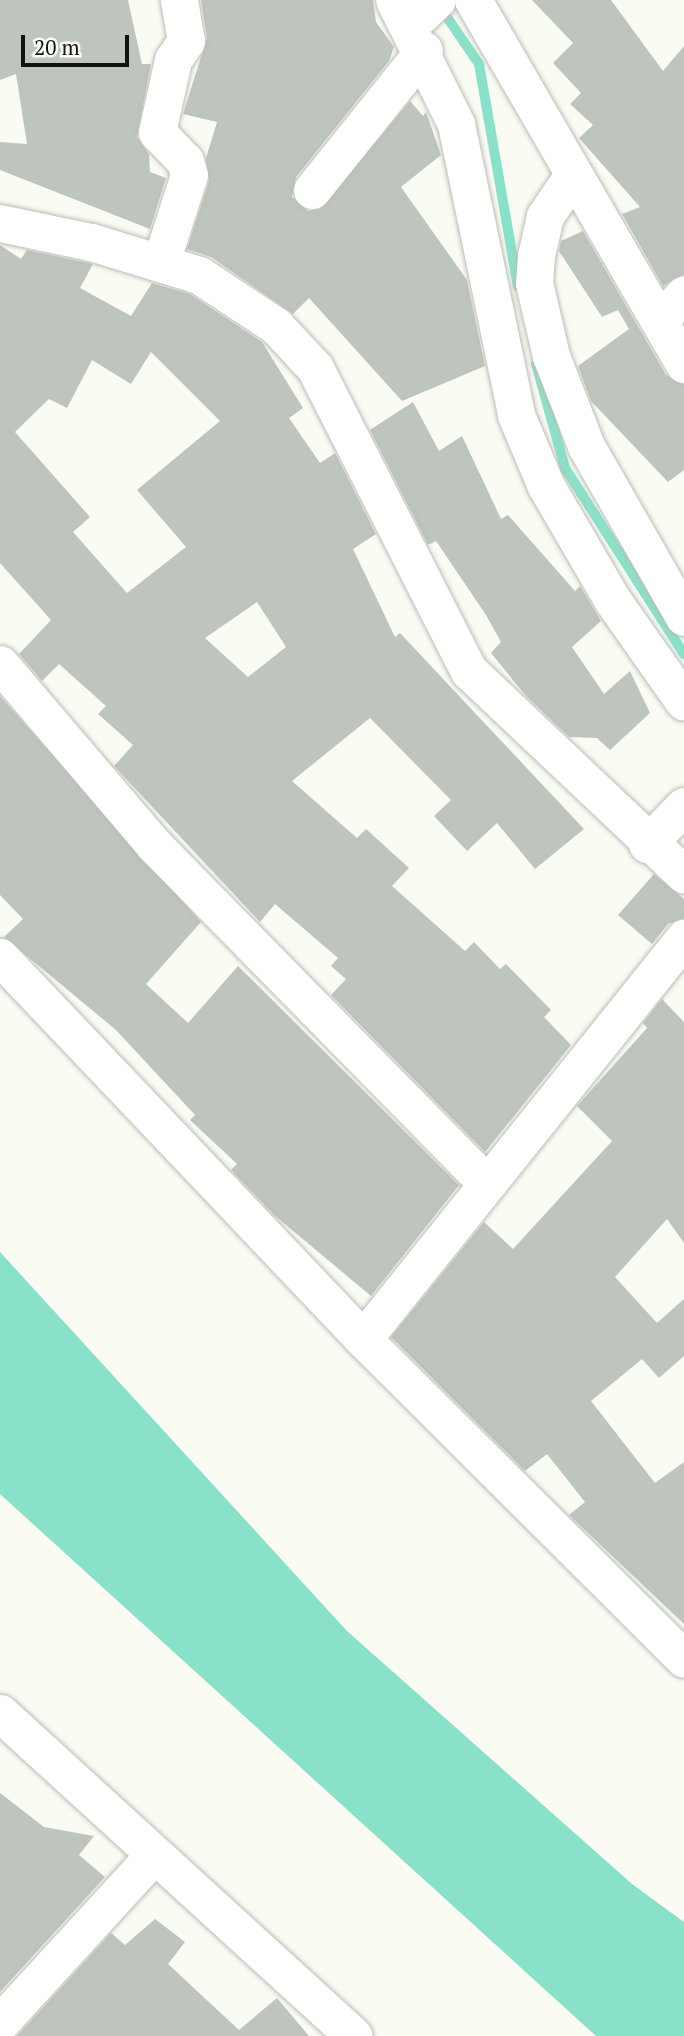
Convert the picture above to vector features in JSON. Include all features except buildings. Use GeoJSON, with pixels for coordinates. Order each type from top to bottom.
{"type":"FeatureCollection","features":[{"type":"Feature","properties":{"kind":"street"},"geometry":{"type":"LineString","coordinates":[[162,262],[189,175],[186,161],[157,132],[173,60],[186,41],[179,0]]}},
{"type":"Feature","properties":{"kind":"street"},"geometry":{"type":"LineString","coordinates":[[472,0],[684,364]]}},
{"type":"Feature","properties":{"kind":"street"},"geometry":{"type":"LineString","coordinates":[[312,190],[416,19]]}},
{"type":"Feature","properties":{"kind":"street"},"geometry":{"type":"LineString","coordinates":[[416,19],[456,124],[516,415],[546,486],[613,601],[684,702]]}},
{"type":"Feature","properties":{"kind":"street"},"geometry":{"type":"LineString","coordinates":[[573,175],[545,216],[536,256],[534,283],[551,356],[586,446],[684,617]]}},
{"type":"Feature","properties":{"kind":"street"},"geometry":{"type":"LineString","coordinates":[[0,223],[162,262],[237,296],[315,369],[469,671],[647,844],[684,874]]}},
{"type":"Feature","properties":{"kind":"street"},"geometry":{"type":"LineString","coordinates":[[660,320],[684,294]]}},
{"type":"Feature","properties":{"kind":"street"},"geometry":{"type":"LineString","coordinates":[[0,664],[154,845],[485,1182]]}},
{"type":"Feature","properties":{"kind":"street"},"geometry":{"type":"LineString","coordinates":[[647,844],[684,806]]}},
{"type":"Feature","properties":{"kind":"street"},"geometry":{"type":"LineString","coordinates":[[363,1339],[485,1182],[684,938]]}},
{"type":"Feature","properties":{"kind":"street"},"geometry":{"type":"LineString","coordinates":[[0,957],[363,1339],[684,1659]]}},
{"type":"Feature","properties":{"kind":"street"},"geometry":{"type":"LineString","coordinates":[[0,1713],[151,1857],[354,2036]]}},
{"type":"Feature","properties":{"kind":"street"},"geometry":{"type":"LineString","coordinates":[[0,2023],[151,1857]]}},
{"type":"Feature","properties":{"kind":"shaded area"},"geometry":{"type":"Polygon","coordinates":[[[0,1252],[347,1631],[632,1884],[684,1922],[684,2036],[596,2036],[0,1494],[0,1252]]]}},
{"type":"Feature","properties":{"kind":"waterway"},"geometry":{"type":"LineString","coordinates":[[440,7],[479,64],[518,287]]}},
{"type":"Feature","properties":{"kind":"waterway"},"geometry":{"type":"LineString","coordinates":[[536,364],[565,468],[684,654]]}}]}
